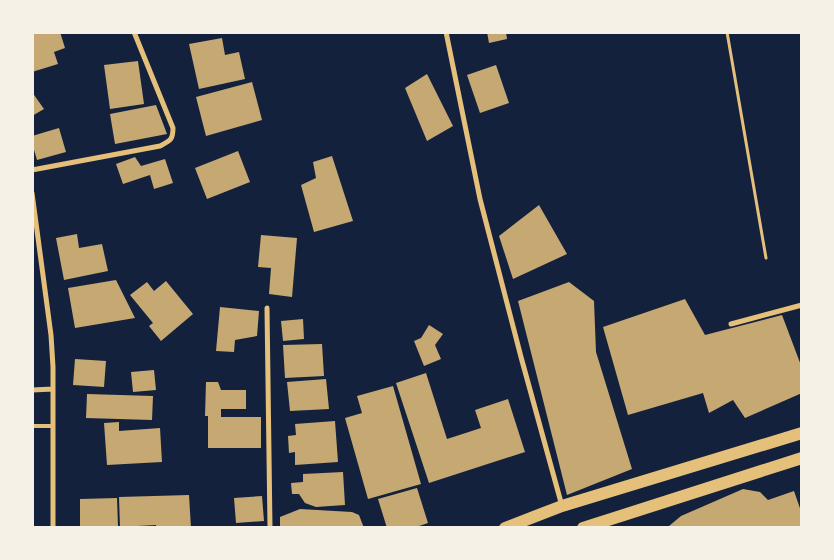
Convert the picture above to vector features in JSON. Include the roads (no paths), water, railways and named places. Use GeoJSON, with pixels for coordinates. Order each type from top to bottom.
{"type":"FeatureCollection","features":[{"type":"Feature","properties":{"kind":"main road"},"geometry":{"type":"LineString","coordinates":[[505,528],[562,506],[802,433]]}},
{"type":"Feature","properties":{"kind":"main road"},"geometry":{"type":"LineString","coordinates":[[583,528],[802,458]]}},
{"type":"Feature","properties":{"kind":"street"},"geometry":{"type":"LineString","coordinates":[[32,170],[160,146],[170,142],[173,137],[173,128],[134,32]]}},
{"type":"Feature","properties":{"kind":"street"},"geometry":{"type":"LineString","coordinates":[[446,32],[480,199],[562,506]]}},
{"type":"Feature","properties":{"kind":"street"},"geometry":{"type":"LineString","coordinates":[[32,193],[51,335],[53,367],[53,528]]}},
{"type":"Feature","properties":{"kind":"street"},"geometry":{"type":"LineString","coordinates":[[731,324],[802,305]]}},
{"type":"Feature","properties":{"kind":"street"},"geometry":{"type":"LineString","coordinates":[[267,308],[270,528]]}},
{"type":"Feature","properties":{"kind":"street"},"geometry":{"type":"LineString","coordinates":[[32,390],[53,389]]}},
{"type":"Feature","properties":{"kind":"lane"},"geometry":{"type":"LineString","coordinates":[[32,426],[53,426]]}}]}
